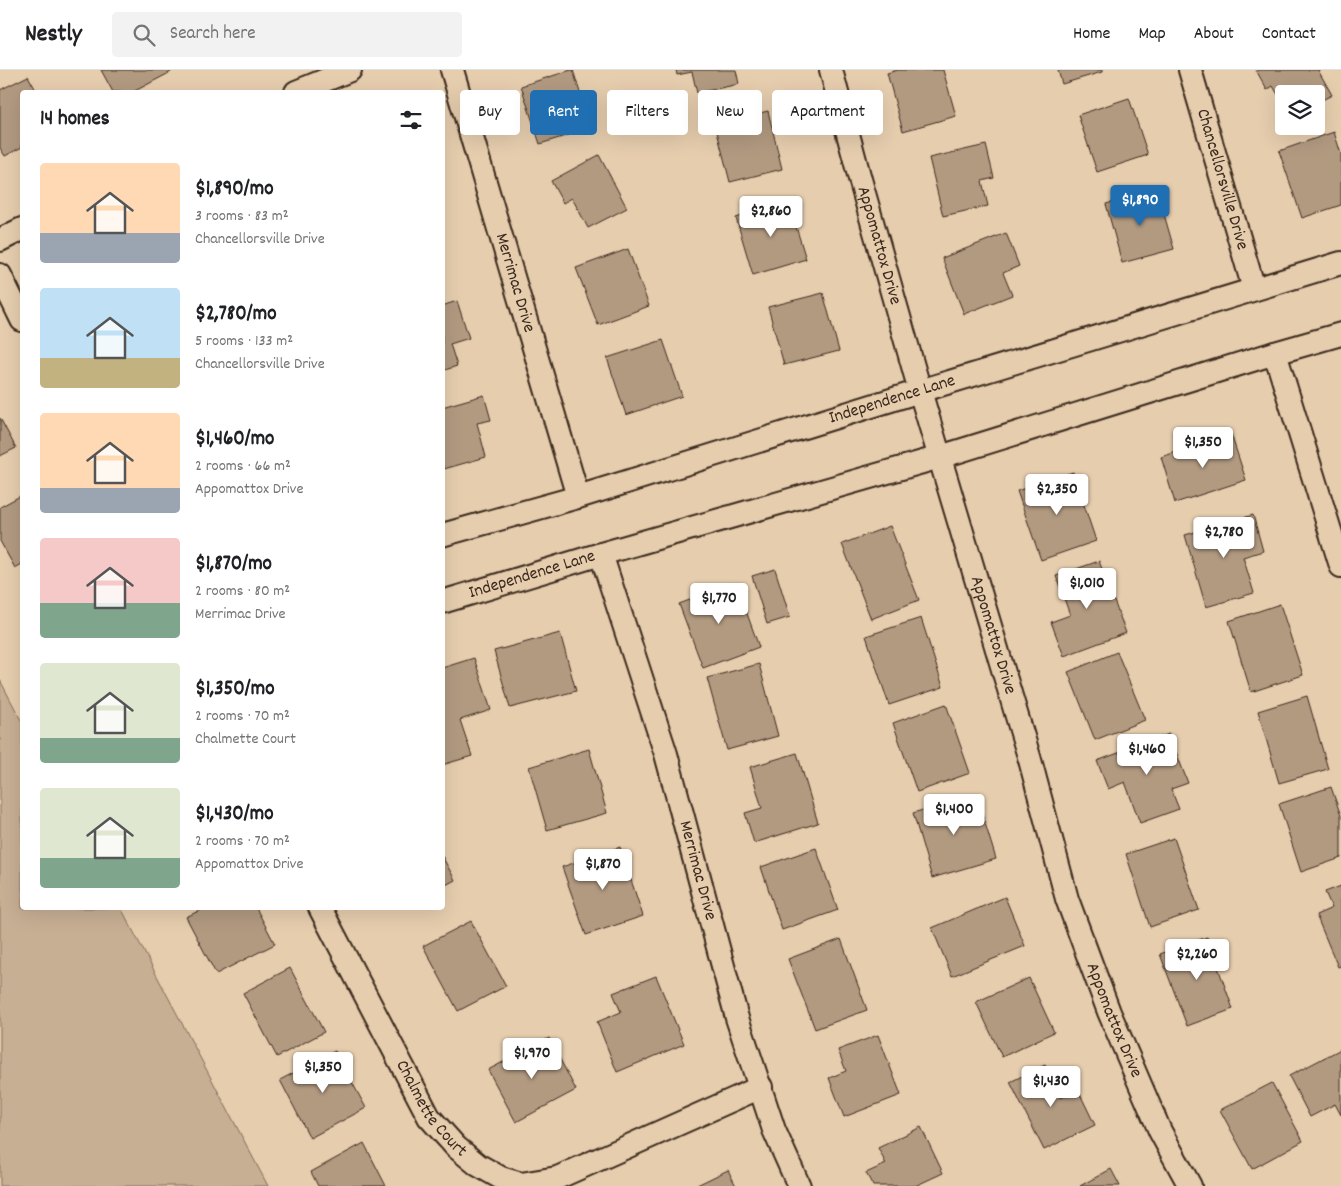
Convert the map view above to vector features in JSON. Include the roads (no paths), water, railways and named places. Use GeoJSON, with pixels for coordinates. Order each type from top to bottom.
{"type":"FeatureCollection","features":[{"type":"Feature","properties":{"kind":"street"},"geometry":{"type":"LineString","coordinates":[[301,90],[350,70]]}},
{"type":"Feature","properties":{"kind":"street","name":"Merrimac Drive"},"geometry":{"type":"LineString","coordinates":[[452,70],[578,497]]}},
{"type":"Feature","properties":{"kind":"street","name":"Appomattox Drive"},"geometry":{"type":"LineString","coordinates":[[831,70],[920,391],[1030,760],[1067,898],[1109,1012],[1160,1131],[1190,1186]]}},
{"type":"Feature","properties":{"kind":"street","name":"Chancellorsville Drive"},"geometry":{"type":"LineString","coordinates":[[1190,70],[1254,289]]}},
{"type":"Feature","properties":{"kind":"street"},"geometry":{"type":"LineString","coordinates":[[0,240],[20,230]]}},
{"type":"Feature","properties":{"kind":"street","name":"Independence Lane"},"geometry":{"type":"LineString","coordinates":[[445,534],[578,497],[1341,262]]}},
{"type":"Feature","properties":{"kind":"street"},"geometry":{"type":"LineString","coordinates":[[0,275],[20,316]]}},
{"type":"Feature","properties":{"kind":"street","name":"Independence Lane"},"geometry":{"type":"LineString","coordinates":[[445,601],[940,456],[1341,334]]}},
{"type":"Feature","properties":{"kind":"street"},"geometry":{"type":"LineString","coordinates":[[1274,353],[1341,566]]}},
{"type":"Feature","properties":{"kind":"street","name":"Merrimac Drive"},"geometry":{"type":"LineString","coordinates":[[601,554],[666,754],[737,1018],[774,1130],[799,1186]]}},
{"type":"Feature","properties":{"kind":"street","name":"Chalmette Court"},"geometry":{"type":"LineString","coordinates":[[321,910],[430,1117],[456,1147],[478,1165],[501,1178],[520,1184],[557,1178],[760,1087]]}}]}
